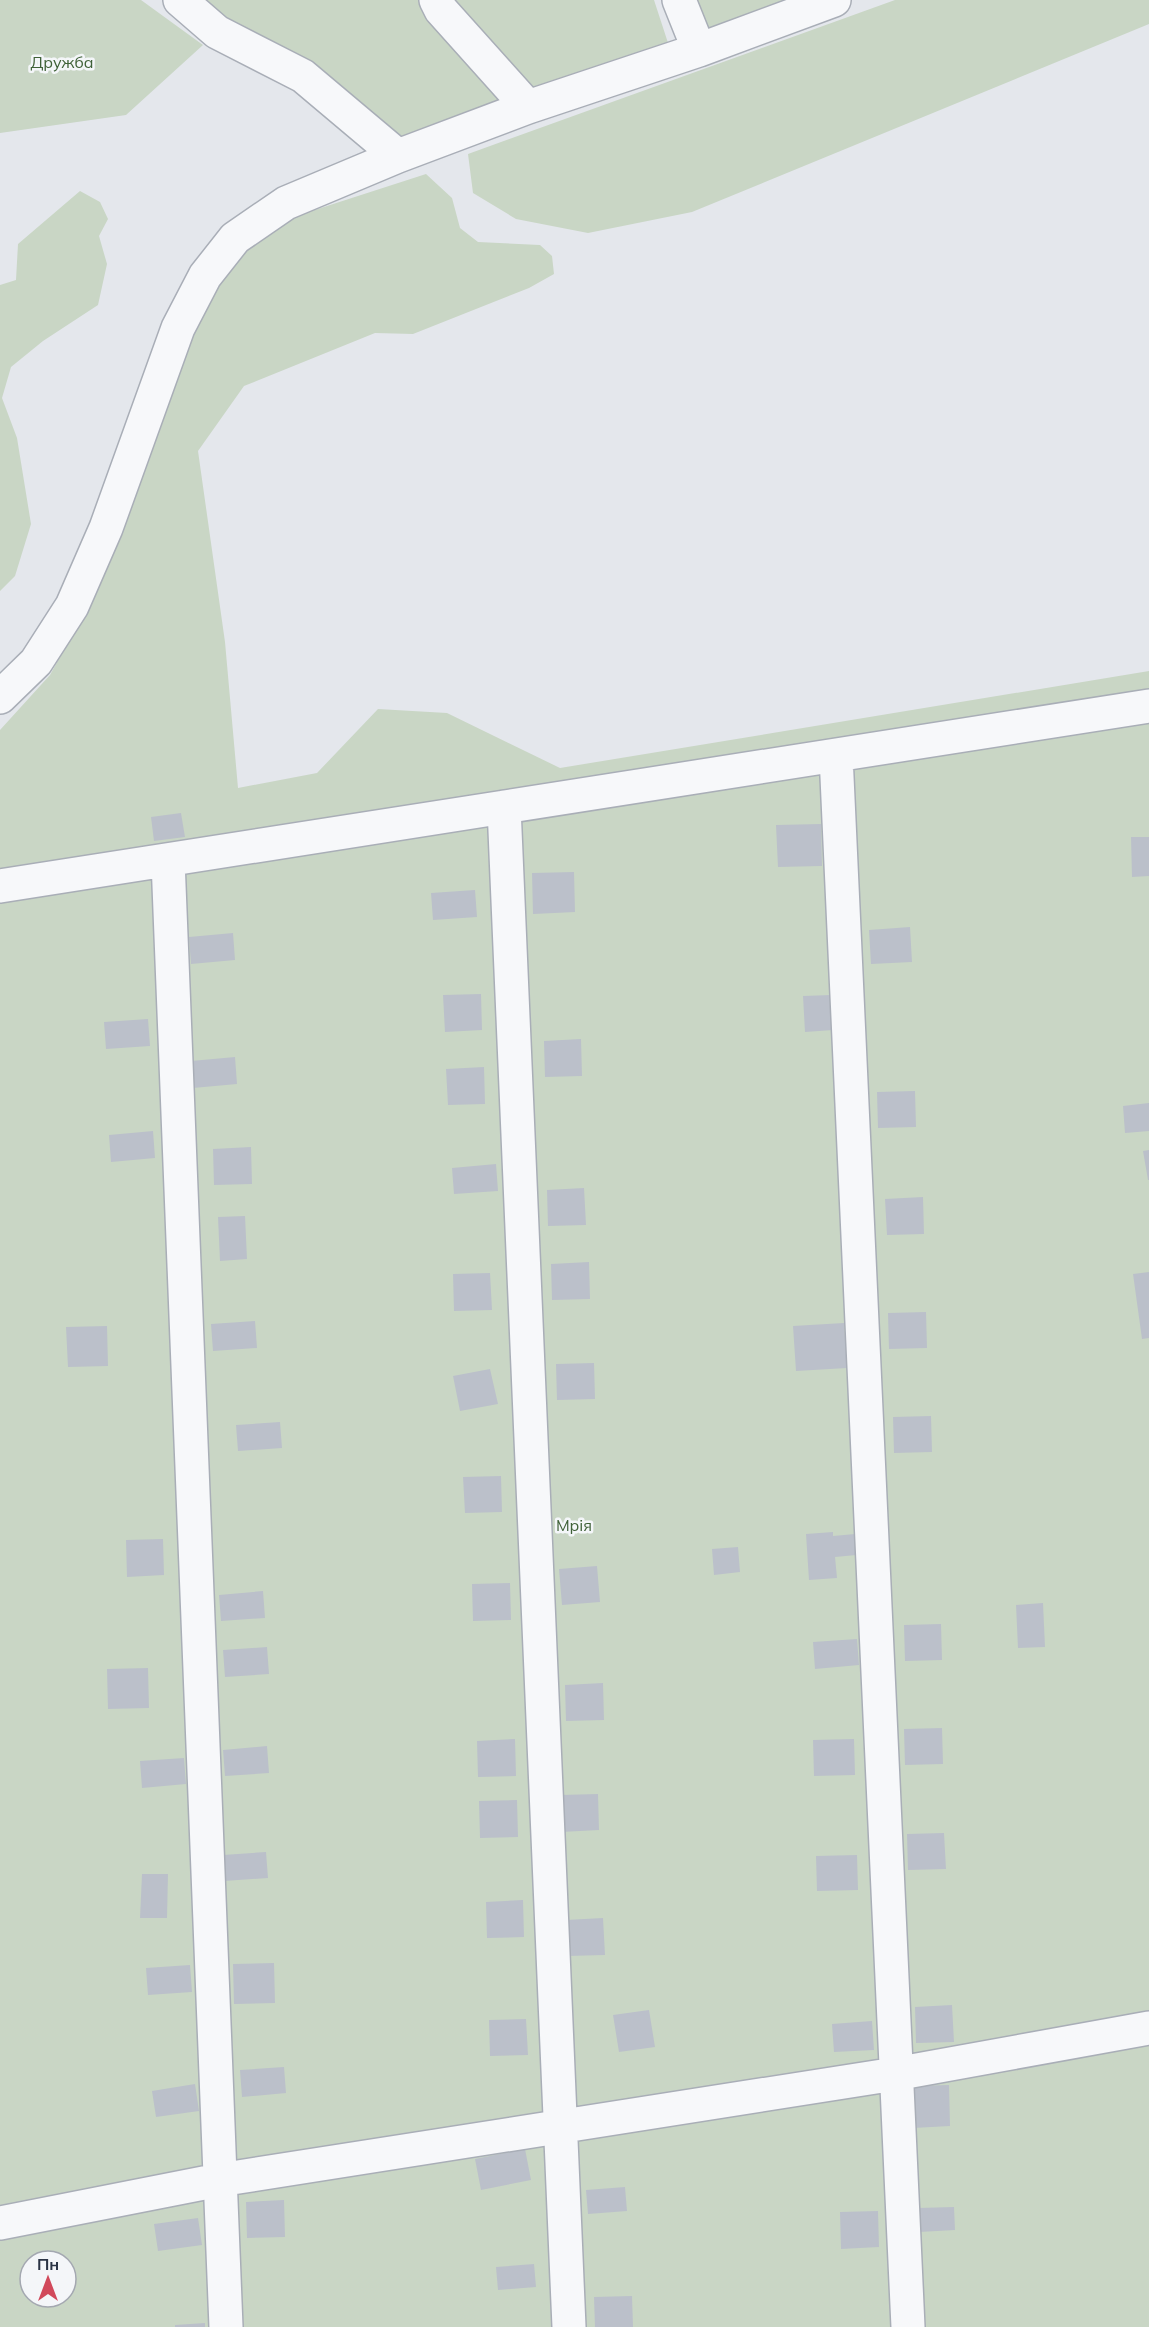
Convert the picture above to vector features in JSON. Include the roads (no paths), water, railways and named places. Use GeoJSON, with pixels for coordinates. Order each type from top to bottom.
{"type":"FeatureCollection","features":[{"type":"Feature","properties":{"kind":"street"},"geometry":{"type":"LineString","coordinates":[[180,0],[217,32],[303,76],[398,156]]}},
{"type":"Feature","properties":{"kind":"street"},"geometry":{"type":"LineString","coordinates":[[436,0],[441,10],[528,107]]}},
{"type":"Feature","properties":{"kind":"street"},"geometry":{"type":"LineString","coordinates":[[679,0],[699,50]]}},
{"type":"Feature","properties":{"kind":"street"},"geometry":{"type":"LineString","coordinates":[[0,697],[36,662],[72,606],[106,528],[178,328],[205,276],[235,238],[286,203],[398,156],[528,107],[699,50],[834,0]]}},
{"type":"Feature","properties":{"kind":"street"},"geometry":{"type":"LineString","coordinates":[[0,886],[1149,706]]}},
{"type":"Feature","properties":{"kind":"street"},"geometry":{"type":"LineString","coordinates":[[836,755],[908,2327]]}},
{"type":"Feature","properties":{"kind":"street"},"geometry":{"type":"LineString","coordinates":[[504,807],[569,2327]]}},
{"type":"Feature","properties":{"kind":"street"},"geometry":{"type":"LineString","coordinates":[[168,860],[226,2327]]}},
{"type":"Feature","properties":{"kind":"street"},"geometry":{"type":"LineString","coordinates":[[0,2223],[219,2180],[895,2074],[1149,2028]]}},
{"type":"Feature","properties":{"kind":"park label","name":"Дружба"},"geometry":{"type":"Point","coordinates":[62,62]}},
{"type":"Feature","properties":{"kind":"park label","name":"Мрія"},"geometry":{"type":"Point","coordinates":[574,1525]}}]}
